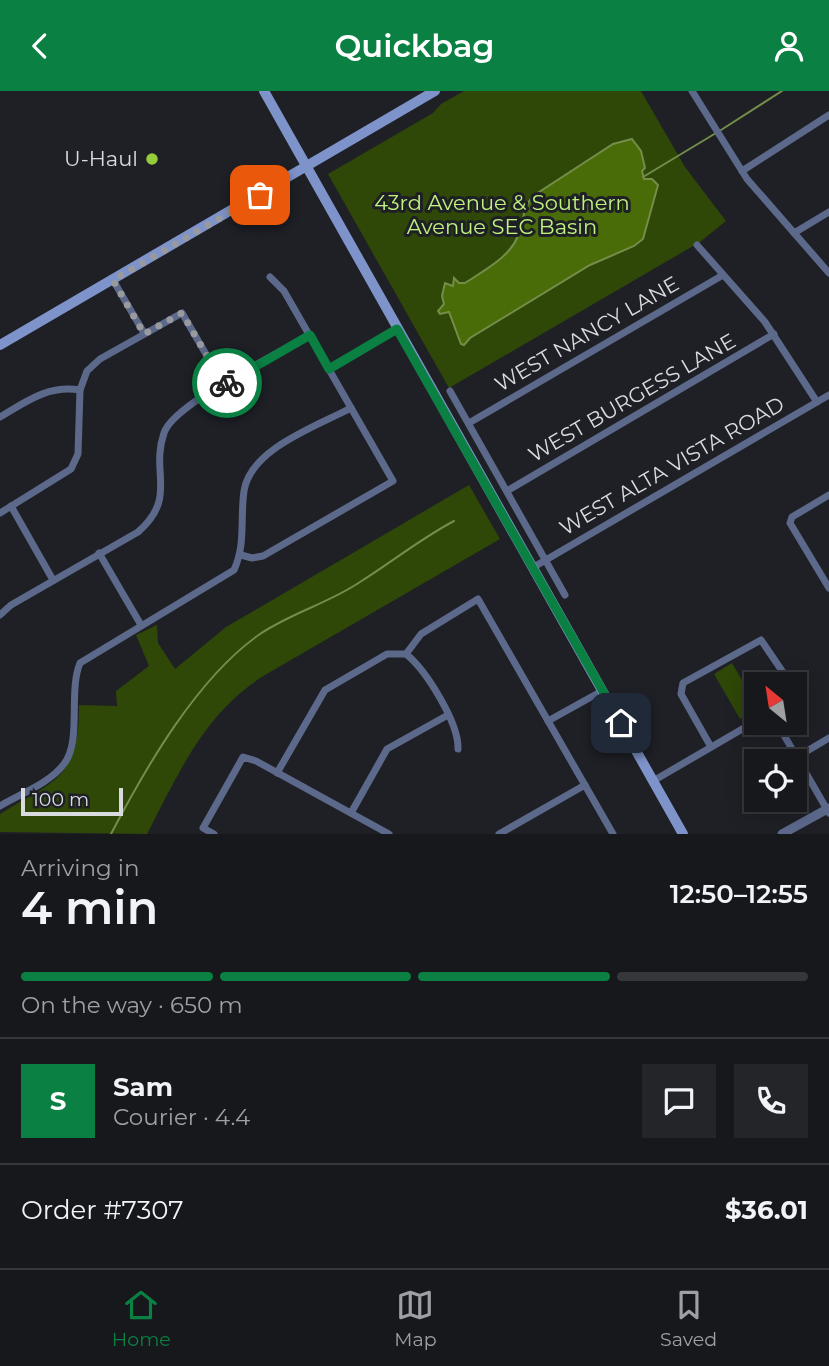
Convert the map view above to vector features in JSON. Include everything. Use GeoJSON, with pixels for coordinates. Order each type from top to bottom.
{"type":"FeatureCollection","features":[{"type":"Feature","properties":{"kind":"main road"},"geometry":{"type":"LineString","coordinates":[[264,91],[683,834]]}},
{"type":"Feature","properties":{"kind":"main road"},"geometry":{"type":"LineString","coordinates":[[0,345],[435,91]]}},
{"type":"Feature","properties":{"kind":"street"},"geometry":{"type":"LineString","coordinates":[[692,91],[741,171],[829,273]]}},
{"type":"Feature","properties":{"kind":"street"},"geometry":{"type":"LineString","coordinates":[[741,171],[829,115]]}},
{"type":"Feature","properties":{"kind":"street"},"geometry":{"type":"LineString","coordinates":[[794,233],[829,212]]}},
{"type":"Feature","properties":{"kind":"street"},"geometry":{"type":"LineString","coordinates":[[697,245],[774,334],[817,401]]}},
{"type":"Feature","properties":{"kind":"street","name":"WEST NANCY LANE"},"geometry":{"type":"LineString","coordinates":[[469,423],[723,275]]}},
{"type":"Feature","properties":{"kind":"street"},"geometry":{"type":"LineString","coordinates":[[241,555],[252,558],[262,556],[393,481],[284,291],[270,277]]}},
{"type":"Feature","properties":{"kind":"street"},"geometry":{"type":"LineString","coordinates":[[113,280],[144,334]]}},
{"type":"Feature","properties":{"kind":"street"},"geometry":{"type":"LineString","coordinates":[[0,513],[71,469],[78,454],[80,390],[87,371],[100,359],[182,313],[224,385]]}},
{"type":"Feature","properties":{"kind":"street"},"geometry":{"type":"LineString","coordinates":[[329,369],[397,329]]}},
{"type":"Feature","properties":{"kind":"street","name":"WEST BURGESS LANE"},"geometry":{"type":"LineString","coordinates":[[507,491],[774,334]]}},
{"type":"Feature","properties":{"kind":"street"},"geometry":{"type":"LineString","coordinates":[[0,615],[53,580],[138,532],[152,520],[160,496],[163,433],[183,407],[310,335]]}},
{"type":"Feature","properties":{"kind":"street"},"geometry":{"type":"LineString","coordinates":[[0,417],[45,391],[61,387],[80,390]]}},
{"type":"Feature","properties":{"kind":"street"},"geometry":{"type":"LineString","coordinates":[[450,391],[565,595]]}},
{"type":"Feature","properties":{"kind":"street","name":"WEST ALTA VISTA ROAD"},"geometry":{"type":"LineString","coordinates":[[532,568],[829,395]]}},
{"type":"Feature","properties":{"kind":"street"},"geometry":{"type":"LineString","coordinates":[[0,806],[48,778],[64,764],[72,743],[75,677],[80,663],[234,570],[241,555],[244,491],[253,466],[267,453],[351,408]]}},
{"type":"Feature","properties":{"kind":"street"},"geometry":{"type":"LineString","coordinates":[[829,495],[792,517],[790,523],[829,588]]}},
{"type":"Feature","properties":{"kind":"street"},"geometry":{"type":"LineString","coordinates":[[11,506],[53,580]]}},
{"type":"Feature","properties":{"kind":"street"},"geometry":{"type":"LineString","coordinates":[[99,554],[141,625]]}},
{"type":"Feature","properties":{"kind":"street"},"geometry":{"type":"LineString","coordinates":[[406,654],[421,634],[478,599],[613,834]]}},
{"type":"Feature","properties":{"kind":"street"},"geometry":{"type":"LineString","coordinates":[[711,747],[681,694],[683,683],[758,640],[768,646],[784,672]]}},
{"type":"Feature","properties":{"kind":"street"},"geometry":{"type":"LineString","coordinates":[[277,773],[325,690],[387,654],[406,654],[418,664],[459,734],[458,749]]}},
{"type":"Feature","properties":{"kind":"street"},"geometry":{"type":"LineString","coordinates":[[548,721],[602,691]]}},
{"type":"Feature","properties":{"kind":"street"},"geometry":{"type":"LineString","coordinates":[[351,813],[387,749],[448,715]]}},
{"type":"Feature","properties":{"kind":"street"},"geometry":{"type":"LineString","coordinates":[[653,781],[744,728]]}},
{"type":"Feature","properties":{"kind":"street"},"geometry":{"type":"LineString","coordinates":[[807,751],[829,738]]}},
{"type":"Feature","properties":{"kind":"street"},"geometry":{"type":"LineString","coordinates":[[214,834],[203,828],[243,757],[389,834]]}},
{"type":"Feature","properties":{"kind":"street"},"geometry":{"type":"LineString","coordinates":[[782,834],[828,810],[807,774]]}},
{"type":"Feature","properties":{"kind":"street"},"geometry":{"type":"LineString","coordinates":[[499,834],[585,785]]}},
{"type":"Feature","properties":{"kind":"green space","name":"43rd Avenue & Southern Avenue SEC Basin"},"geometry":{"type":"Polygon","coordinates":[[[464,91],[641,91],[685,167],[726,221],[700,242],[449,388],[328,174],[433,113],[441,104],[464,91]]]}},
{"type":"Feature","properties":{"kind":"green space"},"geometry":{"type":"Polygon","coordinates":[[[469,485],[500,539],[265,675],[244,690],[225,707],[195,746],[147,834],[0,832],[0,814],[50,783],[61,774],[69,762],[75,748],[79,705],[117,706],[116,691],[149,666],[136,635],[157,625],[158,643],[175,669],[226,627],[469,485]]]}},
{"type":"Feature","properties":{"kind":"green space"},"geometry":{"type":"Polygon","coordinates":[[[732,663],[744,684],[744,717],[740,719],[714,674],[732,663]]]}},
{"type":"Feature","properties":{"kind":"shaded area"},"geometry":{"type":"Polygon","coordinates":[[[632,139],[641,151],[645,168],[642,171],[644,179],[652,179],[658,185],[643,239],[634,246],[590,265],[470,338],[464,345],[461,344],[449,312],[440,314],[438,311],[444,304],[442,296],[445,283],[453,286],[454,278],[459,283],[465,283],[502,257],[514,244],[525,210],[533,196],[613,144],[632,139]]]}},
{"type":"Feature","properties":{"kind":"waterway"},"geometry":{"type":"LineString","coordinates":[[721,130],[782,91]]}},
{"type":"Feature","properties":{"kind":"waterway"},"geometry":{"type":"LineString","coordinates":[[643,177],[716,133]]}},
{"type":"Feature","properties":{"kind":"waterway"},"geometry":{"type":"LineString","coordinates":[[111,834],[175,725],[215,674],[237,652],[260,634],[348,589],[454,521]]}},
{"type":"Feature","properties":{"kind":"way so far"},"geometry":{"type":"LineString","coordinates":[[227,383],[224,385],[182,313],[144,334],[113,280],[260,195]]}},
{"type":"Feature","properties":{"kind":"place","name":"U-Haul"},"geometry":{"type":"Point","coordinates":[152,159]}},
{"type":"Feature","properties":{"kind":"route"},"geometry":{"type":"LineString","coordinates":[[227,383],[310,335],[329,369],[397,329],[621,723]]}}]}
